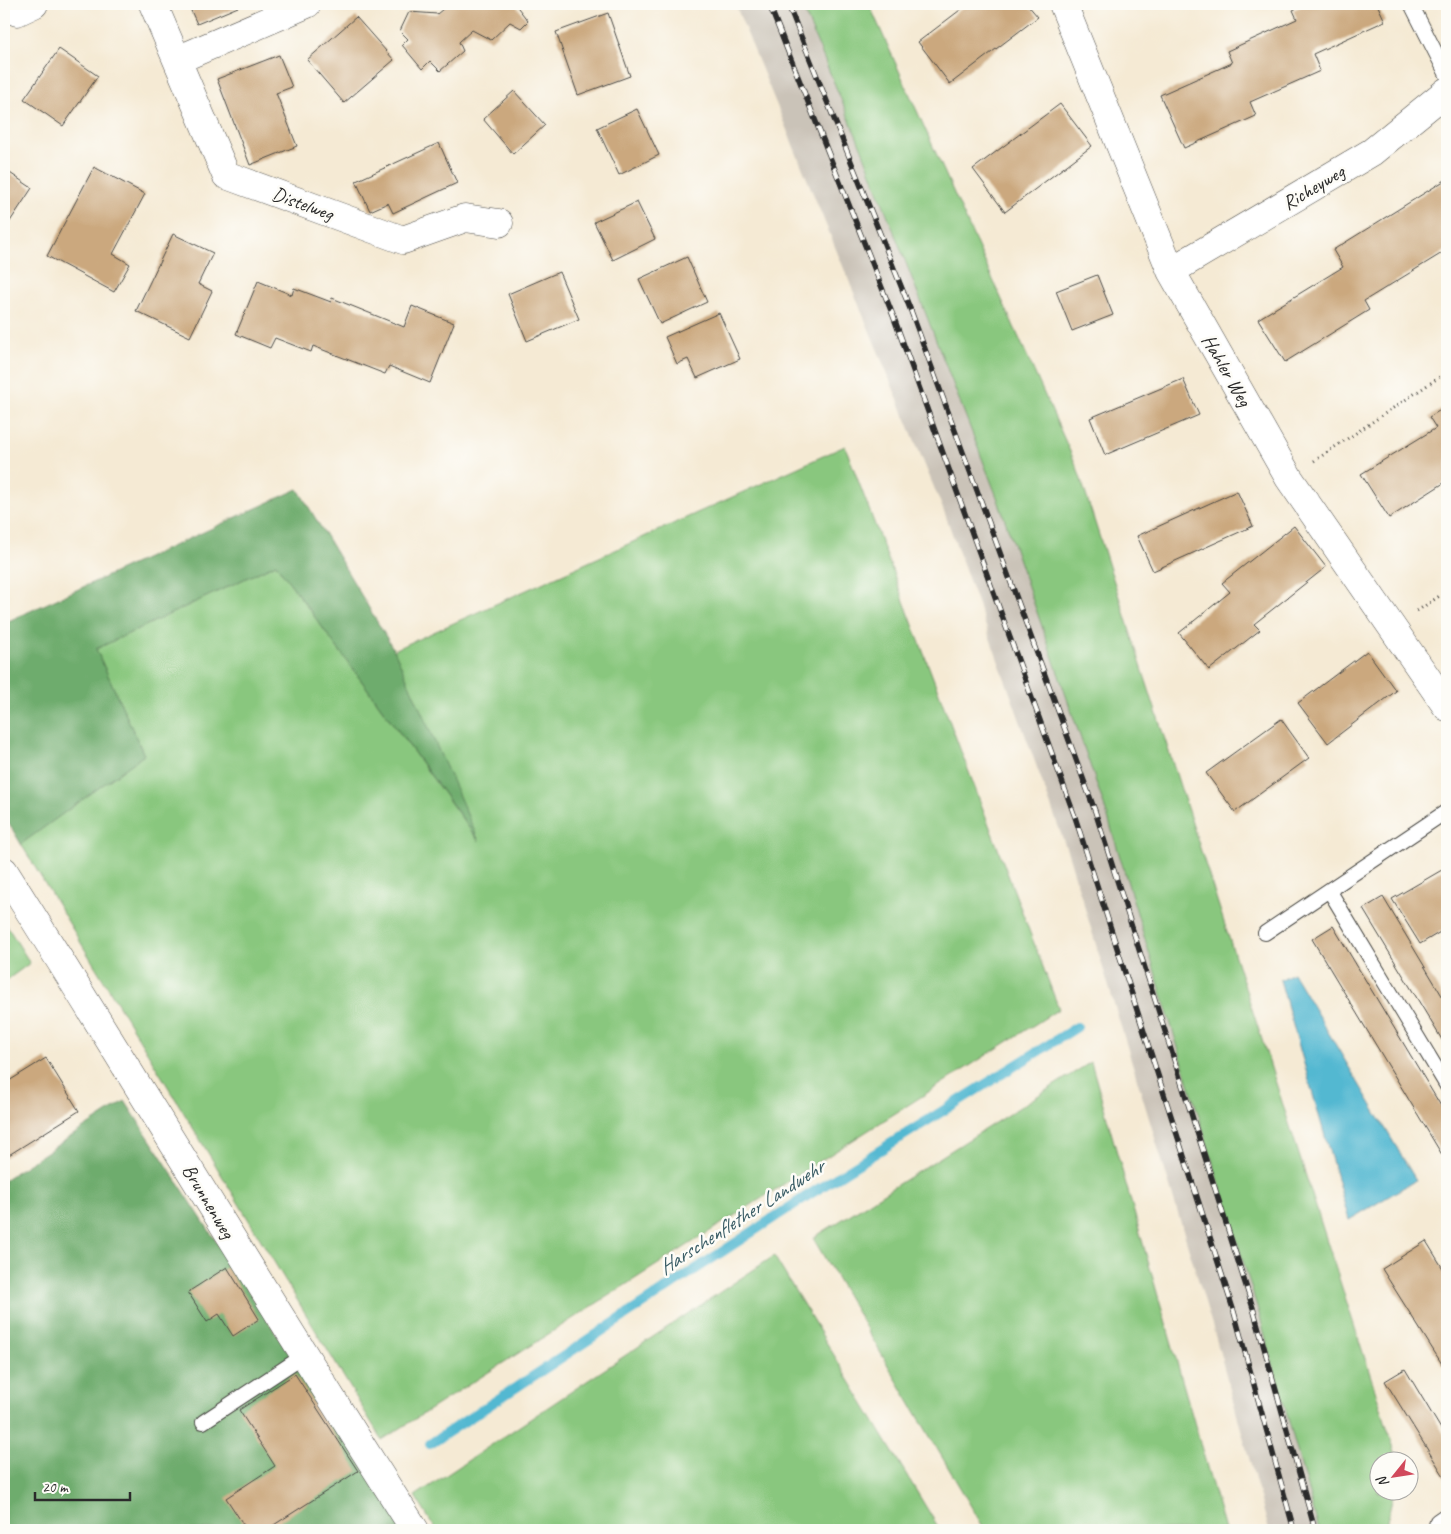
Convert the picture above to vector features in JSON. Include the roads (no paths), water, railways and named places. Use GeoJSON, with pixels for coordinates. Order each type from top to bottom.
{"type":"FeatureCollection","features":[{"type":"Feature","properties":{"kind":"street"},"geometry":{"type":"LineString","coordinates":[[4,5],[17,12],[34,4]]}},
{"type":"Feature","properties":{"kind":"street","name":"Distelweg"},"geometry":{"type":"LineString","coordinates":[[153,4],[226,175],[402,240],[465,218],[499,223]]}},
{"type":"Feature","properties":{"kind":"street"},"geometry":{"type":"LineString","coordinates":[[177,60],[307,4]]}},
{"type":"Feature","properties":{"kind":"street","name":"Hahler Weg"},"geometry":{"type":"LineString","coordinates":[[1063,4],[1171,271],[1289,478],[1447,707]]}},
{"type":"Feature","properties":{"kind":"street","name":"Richeyweg"},"geometry":{"type":"LineString","coordinates":[[1171,271],[1372,152],[1447,91]]}},
{"type":"Feature","properties":{"kind":"street","name":"Brunnenweg"},"geometry":{"type":"LineString","coordinates":[[4,871],[122,1057],[303,1356],[415,1530]]}},
{"type":"Feature","properties":{"kind":"lane"},"geometry":{"type":"LineString","coordinates":[[1411,4],[1447,75]]}},
{"type":"Feature","properties":{"kind":"lane"},"geometry":{"type":"LineString","coordinates":[[1264,933],[1447,811]]}},
{"type":"Feature","properties":{"kind":"lane"},"geometry":{"type":"LineString","coordinates":[[1329,890],[1447,1086]]}},
{"type":"Feature","properties":{"kind":"lane"},"geometry":{"type":"LineString","coordinates":[[203,1422],[303,1356]]}},
{"type":"Feature","properties":{"kind":"lane"},"geometry":{"type":"LineString","coordinates":[[1434,1530],[1437,1521],[1447,1514]]}},
{"type":"Feature","properties":{"kind":"water"},"geometry":{"type":"Polygon","coordinates":[[[1293,973],[1416,1180],[1349,1220],[1280,980],[1293,973]]]}},
{"type":"Feature","properties":{"kind":"waterway","name":"Harschenflether Landwehr"},"geometry":{"type":"LineString","coordinates":[[430,1444],[807,1196],[1077,1027]]}},
{"type":"Feature","properties":{"kind":"railway"},"geometry":{"type":"LineString","coordinates":[[769,4],[894,318],[1075,817],[1234,1312],[1294,1530]]}},
{"type":"Feature","properties":{"kind":"railway"},"geometry":{"type":"LineString","coordinates":[[788,4],[911,311],[1095,811],[1253,1308],[1315,1530]]}}]}
